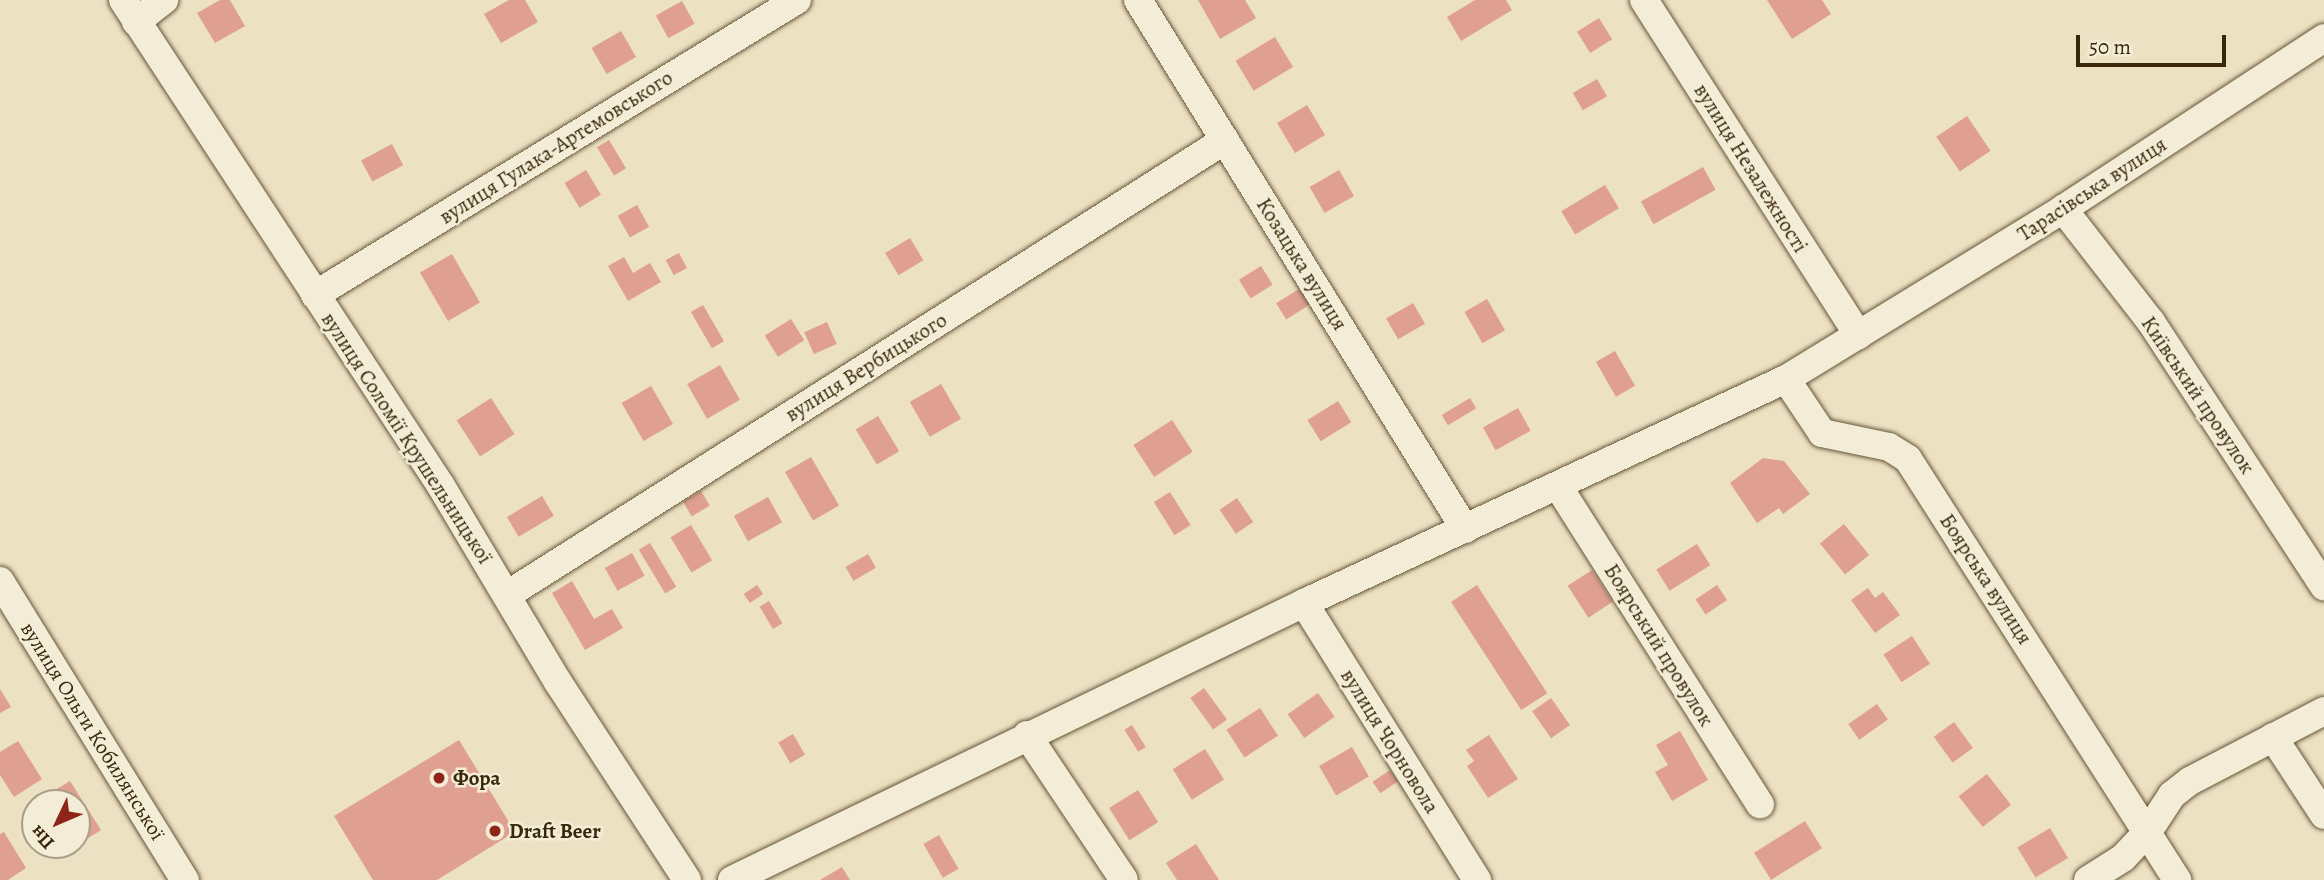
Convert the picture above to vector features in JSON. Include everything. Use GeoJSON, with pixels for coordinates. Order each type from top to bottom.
{"type":"FeatureCollection","features":[{"type":"Feature","properties":{"kind":"street"},"geometry":{"type":"LineString","coordinates":[[130,11],[163,0]]}},
{"type":"Feature","properties":{"kind":"street","name":"вулиця Гулака-Артемовського"},"geometry":{"type":"LineString","coordinates":[[315,295],[797,0]]}},
{"type":"Feature","properties":{"kind":"street","name":"Козацька вулиця"},"geometry":{"type":"LineString","coordinates":[[1138,0],[1465,529]]}},
{"type":"Feature","properties":{"kind":"street","name":"вулиця Незалежності"},"geometry":{"type":"LineString","coordinates":[[1644,0],[1858,335]]}},
{"type":"Feature","properties":{"kind":"street","name":"вулиця Соломії Крушельницької"},"geometry":{"type":"LineString","coordinates":[[130,11],[441,486],[687,880]]}},
{"type":"Feature","properties":{"kind":"street","name":"Тарасівська вулиця"},"geometry":{"type":"LineString","coordinates":[[732,880],[1304,603],[1786,379],[2063,209],[2324,38]]}},
{"type":"Feature","properties":{"kind":"street","name":"вулиця Вербицького"},"geometry":{"type":"LineString","coordinates":[[507,595],[1225,140]]}},
{"type":"Feature","properties":{"kind":"street","name":"Київський провулок"},"geometry":{"type":"LineString","coordinates":[[2063,209],[2151,322],[2324,586]]}},
{"type":"Feature","properties":{"kind":"street","name":"Боярська вулиця"},"geometry":{"type":"LineString","coordinates":[[1786,379],[1822,433],[1889,447],[1908,459],[2149,830],[2177,880]]}},
{"type":"Feature","properties":{"kind":"street","name":"Боярський провулок"},"geometry":{"type":"LineString","coordinates":[[1558,486],[1760,804]]}},
{"type":"Feature","properties":{"kind":"street","name":"вулиця Ольги Кобилянської"},"geometry":{"type":"LineString","coordinates":[[0,582],[185,880]]}},
{"type":"Feature","properties":{"kind":"street","name":"вулиця Чорновола"},"geometry":{"type":"LineString","coordinates":[[1304,603],[1476,880]]}},
{"type":"Feature","properties":{"kind":"street"},"geometry":{"type":"LineString","coordinates":[[2088,880],[2121,869],[2172,795],[2190,781],[2324,711]]}},
{"type":"Feature","properties":{"kind":"street"},"geometry":{"type":"LineString","coordinates":[[1027,735],[1124,880]]}},
{"type":"Feature","properties":{"kind":"street"},"geometry":{"type":"LineString","coordinates":[[2273,737],[2324,815]]}},
{"type":"Feature","properties":{"kind":"building"},"geometry":{"type":"Polygon","coordinates":[[[220,0],[230,0],[245,26],[215,43],[197,13],[220,0]]]}},
{"type":"Feature","properties":{"kind":"building"},"geometry":{"type":"Polygon","coordinates":[[[509,0],[525,0],[538,22],[501,43],[484,14],[509,0]]]}},
{"type":"Feature","properties":{"kind":"building"},"geometry":{"type":"Polygon","coordinates":[[[1198,0],[1245,0],[1256,18],[1220,39],[1198,0]]]}},
{"type":"Feature","properties":{"kind":"building"},"geometry":{"type":"Polygon","coordinates":[[[1475,0],[1506,0],[1512,10],[1461,41],[1447,17],[1475,0]]]}},
{"type":"Feature","properties":{"kind":"building"},"geometry":{"type":"Polygon","coordinates":[[[1767,0],[1822,0],[1831,14],[1792,39],[1767,0]]]}},
{"type":"Feature","properties":{"kind":"building"},"geometry":{"type":"Polygon","coordinates":[[[682,1],[695,24],[668,38],[656,16],[682,1]]]}},
{"type":"Feature","properties":{"kind":"building"},"geometry":{"type":"Polygon","coordinates":[[[1599,18],[1612,39],[1590,53],[1577,32],[1599,18]]]}},
{"type":"Feature","properties":{"kind":"building"},"geometry":{"type":"Polygon","coordinates":[[[621,31],[636,57],[607,74],[592,48],[621,31]]]}},
{"type":"Feature","properties":{"kind":"building"},"geometry":{"type":"Polygon","coordinates":[[[1275,37],[1293,67],[1254,91],[1236,61],[1275,37]]]}},
{"type":"Feature","properties":{"kind":"building"},"geometry":{"type":"Polygon","coordinates":[[[1597,79],[1607,96],[1583,110],[1573,93],[1597,79]]]}},
{"type":"Feature","properties":{"kind":"building"},"geometry":{"type":"Polygon","coordinates":[[[1307,105],[1325,135],[1295,153],[1277,123],[1307,105]]]}},
{"type":"Feature","properties":{"kind":"building"},"geometry":{"type":"Polygon","coordinates":[[[1967,116],[1990,151],[1960,172],[1936,137],[1967,116]]]}},
{"type":"Feature","properties":{"kind":"building"},"geometry":{"type":"Polygon","coordinates":[[[609,140],[626,168],[614,175],[597,147],[609,140]]]}},
{"type":"Feature","properties":{"kind":"building"},"geometry":{"type":"Polygon","coordinates":[[[392,144],[403,165],[372,182],[361,160],[392,144]]]}},
{"type":"Feature","properties":{"kind":"building"},"geometry":{"type":"Polygon","coordinates":[[[1703,167],[1716,190],[1654,224],[1641,201],[1703,167]]]}},
{"type":"Feature","properties":{"kind":"building"},"geometry":{"type":"Polygon","coordinates":[[[586,170],[601,195],[580,208],[565,183],[586,170]]]}},
{"type":"Feature","properties":{"kind":"building"},"geometry":{"type":"Polygon","coordinates":[[[1339,170],[1354,196],[1325,213],[1310,187],[1339,170]]]}},
{"type":"Feature","properties":{"kind":"building"},"geometry":{"type":"Polygon","coordinates":[[[1605,185],[1619,208],[1575,234],[1561,211],[1605,185]]]}},
{"type":"Feature","properties":{"kind":"building"},"geometry":{"type":"Polygon","coordinates":[[[637,205],[649,227],[630,238],[618,216],[637,205]]]}},
{"type":"Feature","properties":{"kind":"building"},"geometry":{"type":"Polygon","coordinates":[[[910,238],[923,260],[899,275],[885,253],[910,238]]]}},
{"type":"Feature","properties":{"kind":"building"},"geometry":{"type":"Polygon","coordinates":[[[679,253],[687,268],[674,275],[666,260],[679,253]]]}},
{"type":"Feature","properties":{"kind":"building"},"geometry":{"type":"Polygon","coordinates":[[[452,254],[480,302],[448,321],[420,272],[452,254]]]}},
{"type":"Feature","properties":{"kind":"building"},"geometry":{"type":"Polygon","coordinates":[[[624,257],[633,273],[650,263],[661,282],[628,301],[608,266],[624,257]]]}},
{"type":"Feature","properties":{"kind":"building"},"geometry":{"type":"Polygon","coordinates":[[[1261,266],[1273,285],[1251,298],[1239,280],[1261,266]]]}},
{"type":"Feature","properties":{"kind":"building"},"geometry":{"type":"Polygon","coordinates":[[[1299,289],[1309,305],[1286,319],[1276,303],[1299,289]]]}},
{"type":"Feature","properties":{"kind":"building"},"geometry":{"type":"Polygon","coordinates":[[[1487,299],[1505,330],[1482,343],[1464,312],[1487,299]]]}},
{"type":"Feature","properties":{"kind":"building"},"geometry":{"type":"Polygon","coordinates":[[[1413,303],[1425,324],[1398,339],[1386,318],[1413,303]]]}},
{"type":"Feature","properties":{"kind":"building"},"geometry":{"type":"Polygon","coordinates":[[[703,305],[724,341],[712,348],[691,312],[703,305]]]}},
{"type":"Feature","properties":{"kind":"building"},"geometry":{"type":"Polygon","coordinates":[[[791,319],[804,340],[778,357],[765,335],[791,319]]]}},
{"type":"Feature","properties":{"kind":"building"},"geometry":{"type":"Polygon","coordinates":[[[827,322],[837,344],[814,354],[804,332],[827,322]]]}},
{"type":"Feature","properties":{"kind":"building"},"geometry":{"type":"Polygon","coordinates":[[[1615,351],[1635,386],[1616,397],[1596,362],[1615,351]]]}},
{"type":"Feature","properties":{"kind":"building"},"geometry":{"type":"Polygon","coordinates":[[[720,365],[740,400],[707,419],[687,384],[720,365]]]}},
{"type":"Feature","properties":{"kind":"building"},"geometry":{"type":"Polygon","coordinates":[[[941,384],[961,419],[930,437],[910,402],[941,384]]]}},
{"type":"Feature","properties":{"kind":"building"},"geometry":{"type":"Polygon","coordinates":[[[651,386],[673,424],[644,441],[622,403],[651,386]]]}},
{"type":"Feature","properties":{"kind":"building"},"geometry":{"type":"Polygon","coordinates":[[[491,398],[514,434],[480,456],[457,420],[491,398]]]}},
{"type":"Feature","properties":{"kind":"building"},"geometry":{"type":"Polygon","coordinates":[[[1470,398],[1476,408],[1448,425],[1442,415],[1470,398]]]}},
{"type":"Feature","properties":{"kind":"building"},"geometry":{"type":"Polygon","coordinates":[[[1338,401],[1351,422],[1321,441],[1307,420],[1338,401]]]}},
{"type":"Feature","properties":{"kind":"building"},"geometry":{"type":"Polygon","coordinates":[[[1518,408],[1531,431],[1496,450],[1483,427],[1518,408]]]}},
{"type":"Feature","properties":{"kind":"building"},"geometry":{"type":"Polygon","coordinates":[[[878,416],[899,451],[877,465],[856,429],[878,416]]]}},
{"type":"Feature","properties":{"kind":"building"},"geometry":{"type":"Polygon","coordinates":[[[1172,420],[1193,452],[1154,477],[1133,445],[1172,420]]]}},
{"type":"Feature","properties":{"kind":"building"},"geometry":{"type":"Polygon","coordinates":[[[811,457],[839,505],[813,520],[785,472],[811,457]]]}},
{"type":"Feature","properties":{"kind":"building"},"geometry":{"type":"Polygon","coordinates":[[[1763,458],[1784,461],[1810,494],[1783,514],[1779,508],[1757,523],[1730,483],[1763,458]]]}},
{"type":"Feature","properties":{"kind":"building"},"geometry":{"type":"Polygon","coordinates":[[[701,491],[710,506],[692,516],[683,502],[701,491]]]}},
{"type":"Feature","properties":{"kind":"building"},"geometry":{"type":"Polygon","coordinates":[[[1170,492],[1191,525],[1175,535],[1154,502],[1170,492]]]}},
{"type":"Feature","properties":{"kind":"building"},"geometry":{"type":"Polygon","coordinates":[[[542,496],[554,516],[519,537],[507,517],[542,496]]]}},
{"type":"Feature","properties":{"kind":"building"},"geometry":{"type":"Polygon","coordinates":[[[768,497],[782,522],[748,541],[734,516],[768,497]]]}},
{"type":"Feature","properties":{"kind":"building"},"geometry":{"type":"Polygon","coordinates":[[[1237,498],[1253,522],[1236,534],[1220,510],[1237,498]]]}},
{"type":"Feature","properties":{"kind":"building"},"geometry":{"type":"Polygon","coordinates":[[[1844,524],[1869,555],[1845,575],[1820,544],[1844,524]]]}},
{"type":"Feature","properties":{"kind":"building"},"geometry":{"type":"Polygon","coordinates":[[[691,525],[712,560],[692,573],[670,537],[691,525]]]}},
{"type":"Feature","properties":{"kind":"building"},"geometry":{"type":"Polygon","coordinates":[[[650,543],[676,587],[665,593],[639,550],[650,543]]]}},
{"type":"Feature","properties":{"kind":"building"},"geometry":{"type":"Polygon","coordinates":[[[1697,544],[1710,565],[1670,591],[1656,569],[1697,544]]]}},
{"type":"Feature","properties":{"kind":"building"},"geometry":{"type":"Polygon","coordinates":[[[632,553],[645,576],[617,591],[605,568],[632,553]]]}},
{"type":"Feature","properties":{"kind":"building"},"geometry":{"type":"Polygon","coordinates":[[[868,554],[876,568],[853,581],[845,567],[868,554]]]}},
{"type":"Feature","properties":{"kind":"building"},"geometry":{"type":"Polygon","coordinates":[[[1592,570],[1613,602],[1588,618],[1568,586],[1592,570]]]}},
{"type":"Feature","properties":{"kind":"building"},"geometry":{"type":"Polygon","coordinates":[[[572,581],[594,619],[612,609],[623,628],[585,650],[552,593],[572,581]]]}},
{"type":"Feature","properties":{"kind":"building"},"geometry":{"type":"Polygon","coordinates":[[[757,585],[763,594],[750,603],[744,594],[757,585]]]}},
{"type":"Feature","properties":{"kind":"building"},"geometry":{"type":"Polygon","coordinates":[[[1477,585],[1547,693],[1521,710],[1451,602],[1477,585]]]}},
{"type":"Feature","properties":{"kind":"building"},"geometry":{"type":"Polygon","coordinates":[[[1717,585],[1727,600],[1706,614],[1695,600],[1717,585]]]}},
{"type":"Feature","properties":{"kind":"building"},"geometry":{"type":"Polygon","coordinates":[[[1868,588],[1875,598],[1883,592],[1900,615],[1875,633],[1851,600],[1868,588]]]}},
{"type":"Feature","properties":{"kind":"building"},"geometry":{"type":"Polygon","coordinates":[[[769,601],[782,623],[773,629],[760,607],[769,601]]]}},
{"type":"Feature","properties":{"kind":"building"},"geometry":{"type":"Polygon","coordinates":[[[1912,636],[1930,664],[1901,682],[1883,655],[1912,636]]]}},
{"type":"Feature","properties":{"kind":"building"},"geometry":{"type":"Polygon","coordinates":[[[1204,688],[1227,720],[1213,730],[1190,698],[1204,688]]]}},
{"type":"Feature","properties":{"kind":"building"},"geometry":{"type":"Polygon","coordinates":[[[0,689],[11,707],[0,713],[0,689]]]}},
{"type":"Feature","properties":{"kind":"building"},"geometry":{"type":"Polygon","coordinates":[[[1318,693],[1335,717],[1304,738],[1288,714],[1318,693]]]}},
{"type":"Feature","properties":{"kind":"building"},"geometry":{"type":"Polygon","coordinates":[[[1551,698],[1570,725],[1551,738],[1532,711],[1551,698]]]}},
{"type":"Feature","properties":{"kind":"building"},"geometry":{"type":"Polygon","coordinates":[[[1877,704],[1888,720],[1859,740],[1848,724],[1877,704]]]}},
{"type":"Feature","properties":{"kind":"building"},"geometry":{"type":"Polygon","coordinates":[[[1260,708],[1278,736],[1244,757],[1226,730],[1260,708]]]}},
{"type":"Feature","properties":{"kind":"building"},"geometry":{"type":"Polygon","coordinates":[[[1954,722],[1973,748],[1953,763],[1934,737],[1954,722]]]}},
{"type":"Feature","properties":{"kind":"building"},"geometry":{"type":"Polygon","coordinates":[[[1132,725],[1146,747],[1138,752],[1124,730],[1132,725]]]}},
{"type":"Feature","properties":{"kind":"building"},"geometry":{"type":"Polygon","coordinates":[[[1680,731],[1708,780],[1672,801],[1655,772],[1668,765],[1656,745],[1680,731]]]}},
{"type":"Feature","properties":{"kind":"building"},"geometry":{"type":"Polygon","coordinates":[[[793,734],[805,755],[790,763],[778,742],[793,734]]]}},
{"type":"Feature","properties":{"kind":"building"},"geometry":{"type":"Polygon","coordinates":[[[1489,735],[1518,779],[1488,798],[1467,766],[1474,761],[1466,750],[1489,735]]]}},
{"type":"Feature","properties":{"kind":"building","name":"Фора"},"geometry":{"type":"Polygon","coordinates":[[[459,740],[515,832],[437,880],[373,880],[334,816],[459,740]]]}},
{"type":"Feature","properties":{"kind":"building"},"geometry":{"type":"Polygon","coordinates":[[[18,741],[42,779],[26,789],[21,789],[21,792],[14,797],[0,775],[0,752],[18,741]]]}},
{"type":"Feature","properties":{"kind":"building"},"geometry":{"type":"Polygon","coordinates":[[[1352,747],[1369,776],[1336,795],[1319,766],[1352,747]]]}},
{"type":"Feature","properties":{"kind":"building"},"geometry":{"type":"Polygon","coordinates":[[[1205,749],[1224,780],[1192,800],[1173,769],[1205,749]]]}},
{"type":"Feature","properties":{"kind":"building"},"geometry":{"type":"Polygon","coordinates":[[[1390,770],[1398,782],[1380,793],[1373,782],[1390,770]]]}},
{"type":"Feature","properties":{"kind":"building"},"geometry":{"type":"Polygon","coordinates":[[[1987,774],[2011,805],[1983,827],[1959,796],[1987,774]]]}},
{"type":"Feature","properties":{"kind":"building"},"geometry":{"type":"Polygon","coordinates":[[[70,781],[75,789],[57,789],[70,781]]]}},
{"type":"Feature","properties":{"kind":"building"},"geometry":{"type":"Polygon","coordinates":[[[1138,790],[1158,822],[1129,840],[1109,808],[1138,790]]]}},
{"type":"Feature","properties":{"kind":"building"},"geometry":{"type":"Polygon","coordinates":[[[91,814],[101,830],[91,836],[91,814]]]}},
{"type":"Feature","properties":{"kind":"building"},"geometry":{"type":"Polygon","coordinates":[[[1805,821],[1822,848],[1771,880],[1754,853],[1805,821]]]}},
{"type":"Feature","properties":{"kind":"building"},"geometry":{"type":"Polygon","coordinates":[[[2050,828],[2068,858],[2035,878],[2017,848],[2050,828]]]}},
{"type":"Feature","properties":{"kind":"building"},"geometry":{"type":"Polygon","coordinates":[[[4,832],[26,868],[8,880],[0,880],[0,834],[4,832]]]}},
{"type":"Feature","properties":{"kind":"building"},"geometry":{"type":"Polygon","coordinates":[[[939,835],[959,869],[943,878],[923,844],[939,835]]]}},
{"type":"Feature","properties":{"kind":"building"},"geometry":{"type":"Polygon","coordinates":[[[1196,844],[1219,880],[1177,880],[1166,863],[1196,844]]]}},
{"type":"Feature","properties":{"kind":"building"},"geometry":{"type":"Polygon","coordinates":[[[842,867],[850,880],[820,880],[842,867]]]}},
{"type":"Feature","properties":{"kind":"place","name":"Фора"},"geometry":{"type":"Point","coordinates":[439,778]}},
{"type":"Feature","properties":{"kind":"place","name":"Draft Beer"},"geometry":{"type":"Point","coordinates":[495,831]}}]}
